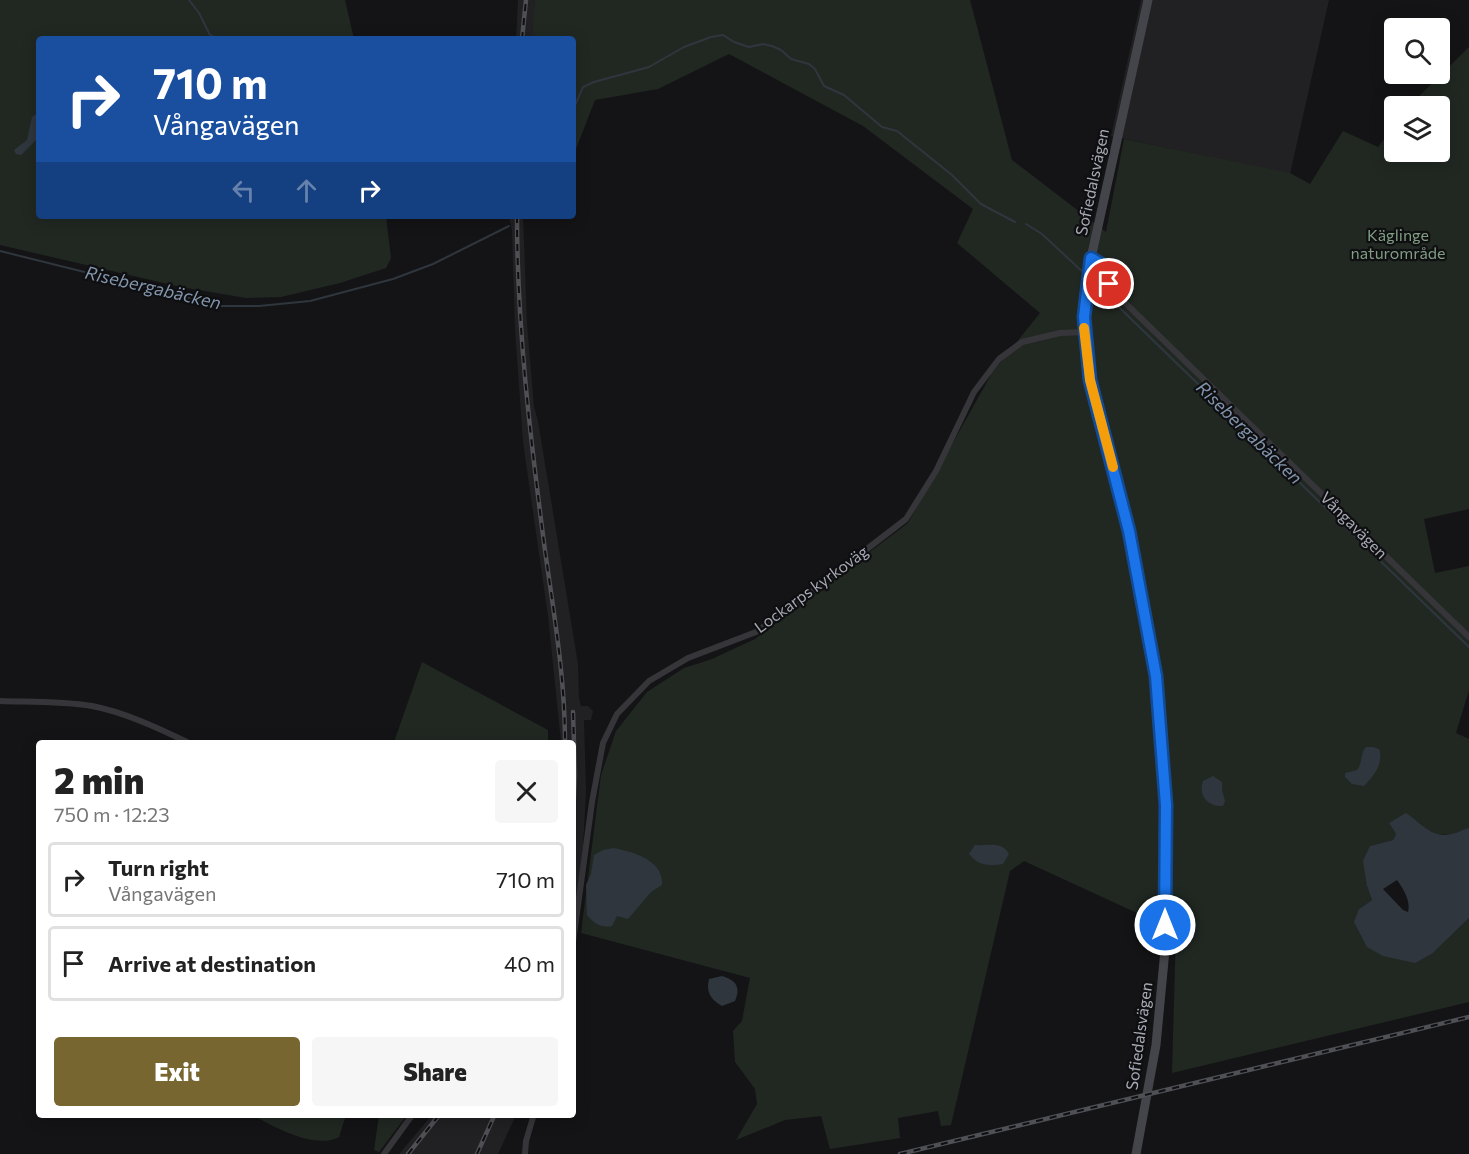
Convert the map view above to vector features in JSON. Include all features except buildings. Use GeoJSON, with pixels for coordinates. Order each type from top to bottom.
{"type":"FeatureCollection","features":[{"type":"Feature","properties":{"kind":"main road","name":"Sofiedalsvägen"},"geometry":{"type":"LineString","coordinates":[[1136,1154],[1156,1045],[1165,950],[1166,805],[1163,754],[1156,676],[1142,593],[1129,531],[1090,380],[1084,332],[1090,261],[1148,0]]}},
{"type":"Feature","properties":{"kind":"street","name":"Vångavägen"},"geometry":{"type":"LineString","coordinates":[[1090,261],[1101,264],[1116,294],[1469,638]]}},
{"type":"Feature","properties":{"kind":"street","name":"Lockarps kyrkoväg"},"geometry":{"type":"LineString","coordinates":[[576,920],[592,801],[603,743],[617,714],[649,681],[688,658],[756,632],[906,519],[936,471],[974,392],[999,359],[1022,342],[1060,333],[1084,332]]}},
{"type":"Feature","properties":{"kind":"street"},"geometry":{"type":"LineString","coordinates":[[0,701],[95,706],[181,740]]}},
{"type":"Feature","properties":{"kind":"street"},"geometry":{"type":"LineString","coordinates":[[384,1154],[410,1118]]}},
{"type":"Feature","properties":{"kind":"street"},"geometry":{"type":"LineString","coordinates":[[525,1154],[533,1118]]}},
{"type":"Feature","properties":{"kind":"shaded area"},"geometry":{"type":"Polygon","coordinates":[[[518,0],[537,0],[533,36],[516,36],[518,0]]]}},
{"type":"Feature","properties":{"kind":"shaded area"},"geometry":{"type":"Polygon","coordinates":[[[1141,0],[1329,0],[1290,174],[1111,136],[1141,0]]]}},
{"type":"Feature","properties":{"kind":"shaded area"},"geometry":{"type":"Polygon","coordinates":[[[36,114],[36,140],[21,155],[16,154],[14,150],[27,140],[32,117],[36,114]]]}},
{"type":"Feature","properties":{"kind":"shaded area"},"geometry":{"type":"Polygon","coordinates":[[[510,219],[523,219],[527,323],[534,407],[578,664],[579,698],[581,706],[588,706],[593,711],[591,720],[584,720],[586,791],[583,847],[576,900],[576,740],[561,740],[548,616],[523,442],[515,329],[512,231],[510,219]]]}},
{"type":"Feature","properties":{"kind":"shaded area"},"geometry":{"type":"Polygon","coordinates":[[[1366,747],[1379,749],[1379,764],[1364,786],[1352,784],[1345,777],[1345,773],[1357,770],[1366,747]]]}},
{"type":"Feature","properties":{"kind":"shaded area"},"geometry":{"type":"Polygon","coordinates":[[[1213,776],[1222,782],[1225,801],[1223,806],[1208,802],[1203,795],[1203,781],[1213,776]]]}},
{"type":"Feature","properties":{"kind":"shaded area"},"geometry":{"type":"Polygon","coordinates":[[[1406,813],[1427,829],[1438,834],[1451,834],[1469,828],[1469,918],[1433,953],[1415,963],[1383,956],[1367,947],[1354,922],[1359,909],[1372,900],[1363,861],[1370,846],[1393,840],[1396,834],[1389,823],[1406,813]],[[1397,880],[1383,889],[1403,910],[1408,912],[1407,899],[1397,880]]]}},
{"type":"Feature","properties":{"kind":"shaded area"},"geometry":{"type":"Polygon","coordinates":[[[975,845],[1002,847],[1009,854],[1003,864],[984,864],[976,861],[969,854],[975,845]]]}},
{"type":"Feature","properties":{"kind":"shaded area"},"geometry":{"type":"Polygon","coordinates":[[[614,848],[638,855],[653,863],[661,876],[662,885],[651,892],[628,919],[617,916],[612,926],[601,926],[587,915],[586,885],[591,874],[594,855],[614,848]]]}},
{"type":"Feature","properties":{"kind":"shaded area"},"geometry":{"type":"Polygon","coordinates":[[[722,976],[734,982],[737,992],[735,1001],[722,1006],[714,1001],[708,988],[709,979],[722,976]]]}},
{"type":"Feature","properties":{"kind":"shaded area"},"geometry":{"type":"Polygon","coordinates":[[[429,1118],[515,1118],[498,1154],[399,1154],[429,1118]]]}},
{"type":"Feature","properties":{"kind":"green space"},"geometry":{"type":"Polygon","coordinates":[[[0,0],[345,0],[353,36],[36,36],[36,219],[386,219],[391,258],[386,268],[340,283],[281,297],[246,298],[181,287],[0,245],[0,0]]]}},
{"type":"Feature","properties":{"kind":"green space","name":"Käglinge naturområde"},"geometry":{"type":"Polygon","coordinates":[[[535,0],[970,0],[1012,160],[1106,232],[1124,139],[1290,173],[1310,184],[1343,131],[1378,147],[1384,139],[1384,162],[1450,162],[1450,96],[1419,96],[1431,84],[1450,84],[1450,66],[1469,47],[1469,509],[1424,519],[1435,573],[1469,566],[1469,690],[1456,733],[1469,739],[1469,828],[1450,835],[1437,834],[1399,818],[1389,823],[1396,834],[1393,840],[1370,846],[1367,886],[1372,900],[1359,909],[1433,953],[1469,918],[1469,1002],[1172,1073],[1176,931],[1024,861],[1010,871],[951,1125],[941,1126],[938,1111],[898,1118],[900,1138],[830,1149],[821,1116],[785,1120],[736,1140],[757,1104],[755,1089],[735,1062],[733,1031],[742,1021],[750,978],[581,933],[601,775],[616,731],[647,692],[684,668],[712,659],[755,639],[908,523],[992,373],[1040,313],[957,243],[973,209],[863,126],[729,54],[658,89],[595,100],[576,149],[576,36],[532,36],[535,0]]]}},
{"type":"Feature","properties":{"kind":"green space"},"geometry":{"type":"Polygon","coordinates":[[[422,662],[548,730],[548,740],[395,740],[422,662]]]}},
{"type":"Feature","properties":{"kind":"green space"},"geometry":{"type":"Polygon","coordinates":[[[258,1118],[345,1118],[339,1137],[329,1140],[307,1139],[258,1118]]]}},
{"type":"Feature","properties":{"kind":"green space"},"geometry":{"type":"Polygon","coordinates":[[[379,1118],[405,1118],[379,1152],[374,1150],[379,1118]]]}},
{"type":"Feature","properties":{"kind":"waterway"},"geometry":{"type":"LineString","coordinates":[[189,0],[212,36]]}},
{"type":"Feature","properties":{"kind":"waterway","name":"Risebergabäcken"},"geometry":{"type":"LineString","coordinates":[[576,103],[583,87],[649,67],[684,47],[711,37],[723,35],[749,47],[763,44],[772,46],[791,59],[809,64],[815,69],[824,86],[844,95],[882,127],[897,131],[952,175],[981,204],[1015,222]]}},
{"type":"Feature","properties":{"kind":"waterway","name":"Risebergabäcken"},"geometry":{"type":"LineString","coordinates":[[1026,224],[1042,234],[1086,275]]}},
{"type":"Feature","properties":{"kind":"waterway","name":"Risebergabäcken"},"geometry":{"type":"LineString","coordinates":[[0,251],[221,306],[259,306],[310,301],[393,279],[433,264],[509,226]]}},
{"type":"Feature","properties":{"kind":"waterway","name":"Risebergabäcken"},"geometry":{"type":"LineString","coordinates":[[1092,281],[1469,647]]}},
{"type":"Feature","properties":{"kind":"railway"},"geometry":{"type":"LineString","coordinates":[[522,36],[526,0]]}},
{"type":"Feature","properties":{"kind":"railway"},"geometry":{"type":"LineString","coordinates":[[517,219],[519,298],[525,380],[561,667],[565,740]]}},
{"type":"Feature","properties":{"kind":"railway"},"geometry":{"type":"LineString","coordinates":[[573,712],[574,740]]}},
{"type":"Feature","properties":{"kind":"railway"},"geometry":{"type":"LineString","coordinates":[[900,1154],[1469,1017]]}},
{"type":"Feature","properties":{"kind":"railway"},"geometry":{"type":"LineString","coordinates":[[408,1154],[437,1118]]}},
{"type":"Feature","properties":{"kind":"railway"},"geometry":{"type":"LineString","coordinates":[[477,1154],[493,1118]]}},
{"type":"Feature","properties":{"kind":"slow traffic"},"geometry":{"type":"LineString","coordinates":[[1084,328],[1090,380],[1113,467]]}},
{"type":"Feature","properties":{"kind":"route"},"geometry":{"type":"LineString","coordinates":[[1109,284],[1101,264],[1091,258],[1084,317],[1090,380],[1129,531],[1156,676],[1166,805],[1165,925]]}}]}
